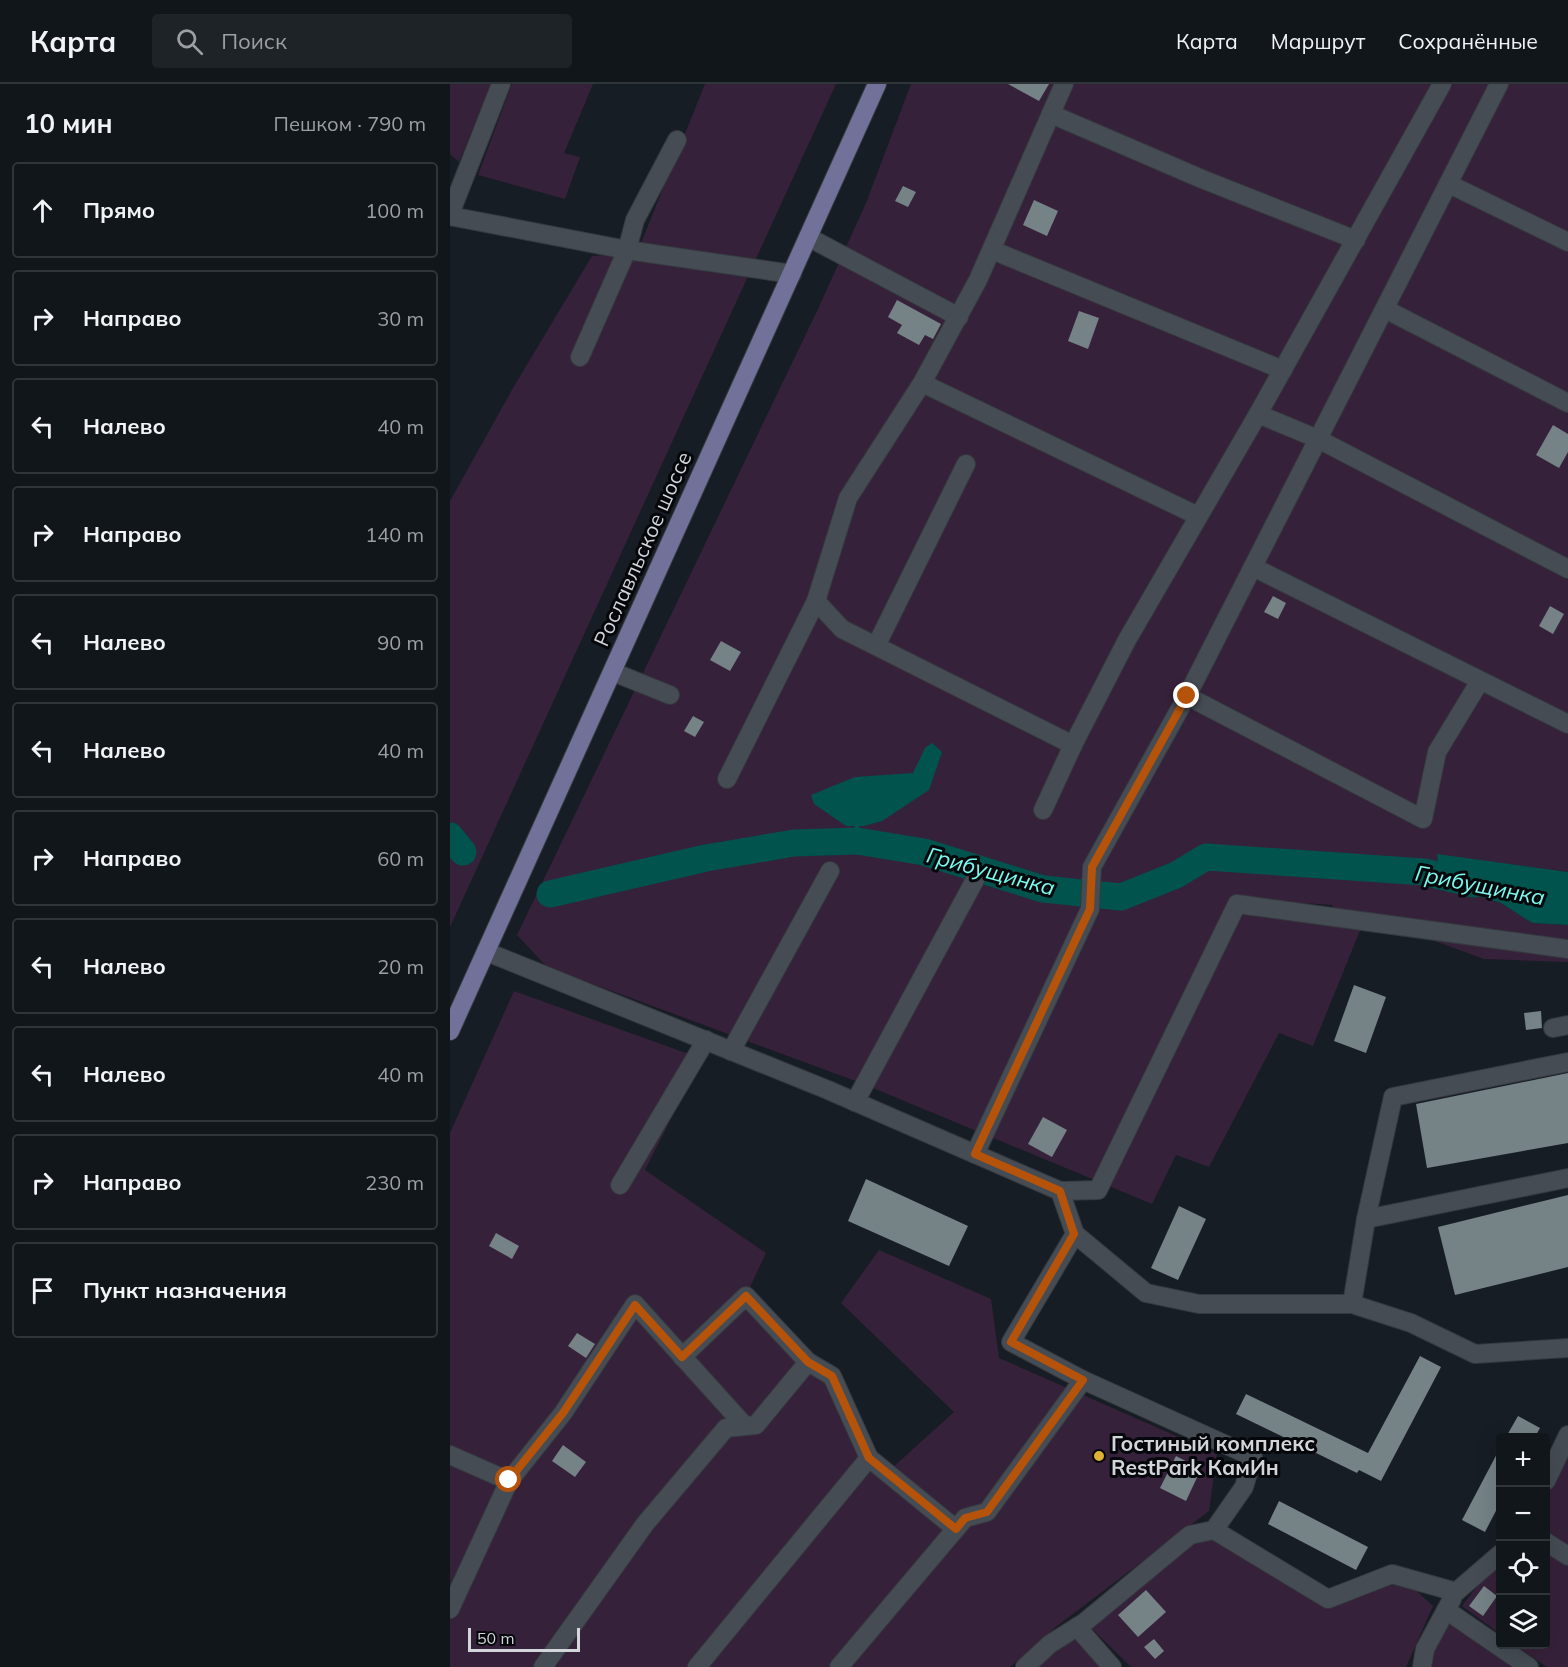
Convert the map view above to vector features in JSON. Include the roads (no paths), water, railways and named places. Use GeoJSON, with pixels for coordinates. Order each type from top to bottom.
{"type":"FeatureCollection","features":[{"type":"Feature","properties":{"kind":"main road","name":"Рославльское шоссе"},"geometry":{"type":"LineString","coordinates":[[450,1031],[877,84]]}},
{"type":"Feature","properties":{"kind":"lane"},"geometry":{"type":"LineString","coordinates":[[501,84],[450,215],[627,250],[792,274]]}},
{"type":"Feature","properties":{"kind":"lane"},"geometry":{"type":"LineString","coordinates":[[728,779],[816,601],[848,498],[922,383],[958,317],[992,250],[1064,84]]}},
{"type":"Feature","properties":{"kind":"lane"},"geometry":{"type":"LineString","coordinates":[[1042,810],[1127,640],[1283,370],[1442,84]]}},
{"type":"Feature","properties":{"kind":"lane"},"geometry":{"type":"LineString","coordinates":[[975,1154],[1090,909],[1092,867],[1187,696],[1499,84]]}},
{"type":"Feature","properties":{"kind":"lane"},"geometry":{"type":"LineString","coordinates":[[1051,114],[1202,179],[1356,240]]}},
{"type":"Feature","properties":{"kind":"lane"},"geometry":{"type":"LineString","coordinates":[[580,357],[627,250],[635,220],[677,140]]}},
{"type":"Feature","properties":{"kind":"lane"},"geometry":{"type":"LineString","coordinates":[[1449,184],[1568,242]]}},
{"type":"Feature","properties":{"kind":"lane"},"geometry":{"type":"LineString","coordinates":[[808,237],[958,317]]}},
{"type":"Feature","properties":{"kind":"lane"},"geometry":{"type":"LineString","coordinates":[[992,250],[1283,370]]}},
{"type":"Feature","properties":{"kind":"lane"},"geometry":{"type":"LineString","coordinates":[[1385,309],[1568,402]]}},
{"type":"Feature","properties":{"kind":"lane"},"geometry":{"type":"LineString","coordinates":[[922,383],[1198,516]]}},
{"type":"Feature","properties":{"kind":"lane"},"geometry":{"type":"LineString","coordinates":[[1258,414],[1318,440],[1568,569]]}},
{"type":"Feature","properties":{"kind":"lane"},"geometry":{"type":"LineString","coordinates":[[876,646],[966,464]]}},
{"type":"Feature","properties":{"kind":"lane"},"geometry":{"type":"LineString","coordinates":[[1253,567],[1568,724]]}},
{"type":"Feature","properties":{"kind":"lane"},"geometry":{"type":"LineString","coordinates":[[816,601],[842,629],[1074,745]]}},
{"type":"Feature","properties":{"kind":"lane"},"geometry":{"type":"LineString","coordinates":[[613,672],[670,695]]}},
{"type":"Feature","properties":{"kind":"lane"},"geometry":{"type":"LineString","coordinates":[[1187,696],[1423,819],[1437,752],[1480,681]]}},
{"type":"Feature","properties":{"kind":"lane"},"geometry":{"type":"LineString","coordinates":[[731,1051],[830,871]]}},
{"type":"Feature","properties":{"kind":"lane"},"geometry":{"type":"LineString","coordinates":[[855,1102],[976,878]]}},
{"type":"Feature","properties":{"kind":"lane"},"geometry":{"type":"LineString","coordinates":[[487,952],[855,1102],[1060,1191],[1098,1190],[1237,904],[1568,949]]}},
{"type":"Feature","properties":{"kind":"lane"},"geometry":{"type":"LineString","coordinates":[[620,1185],[706,1041]]}},
{"type":"Feature","properties":{"kind":"lane"},"geometry":{"type":"LineString","coordinates":[[1352,1304],[1366,1219],[1393,1097],[1568,1062]]}},
{"type":"Feature","properties":{"kind":"lane"},"geometry":{"type":"LineString","coordinates":[[1366,1219],[1568,1178]]}},
{"type":"Feature","properties":{"kind":"lane"},"geometry":{"type":"LineString","coordinates":[[1060,1191],[1074,1234],[1146,1293],[1199,1304],[1352,1304],[1411,1323],[1475,1354],[1568,1348]]}},
{"type":"Feature","properties":{"kind":"lane"},"geometry":{"type":"LineString","coordinates":[[1074,1234],[1011,1342],[1083,1380],[1253,1457],[1245,1487],[1214,1530]]}},
{"type":"Feature","properties":{"kind":"lane"},"geometry":{"type":"LineString","coordinates":[[682,1357],[746,1296],[808,1362],[832,1376],[869,1458],[956,1529]]}},
{"type":"Feature","properties":{"kind":"lane"},"geometry":{"type":"LineString","coordinates":[[450,1609],[509,1480],[563,1413],[635,1305],[745,1426]]}},
{"type":"Feature","properties":{"kind":"lane"},"geometry":{"type":"LineString","coordinates":[[543,1667],[645,1524],[726,1428],[756,1425],[808,1362]]}},
{"type":"Feature","properties":{"kind":"lane"},"geometry":{"type":"LineString","coordinates":[[839,1667],[965,1518],[987,1512],[1083,1380]]}},
{"type":"Feature","properties":{"kind":"lane"},"geometry":{"type":"LineString","coordinates":[[1550,1471],[1568,1437]]}},
{"type":"Feature","properties":{"kind":"lane"},"geometry":{"type":"LineString","coordinates":[[450,1455],[509,1480]]}},
{"type":"Feature","properties":{"kind":"lane"},"geometry":{"type":"LineString","coordinates":[[697,1667],[869,1458]]}},
{"type":"Feature","properties":{"kind":"lane"},"geometry":{"type":"LineString","coordinates":[[1025,1667],[1050,1644],[1077,1627],[1190,1534],[1214,1530],[1328,1599],[1392,1574],[1456,1592]]}},
{"type":"Feature","properties":{"kind":"lane"},"geometry":{"type":"LineString","coordinates":[[1550,1545],[1568,1556]]}},
{"type":"Feature","properties":{"kind":"lane"},"geometry":{"type":"LineString","coordinates":[[1422,1667],[1425,1649],[1456,1592],[1496,1557]]}},
{"type":"Feature","properties":{"kind":"lane"},"geometry":{"type":"LineString","coordinates":[[1446,1610],[1529,1667]]}},
{"type":"Feature","properties":{"kind":"lane"},"geometry":{"type":"LineString","coordinates":[[1077,1627],[1112,1667]]}},
{"type":"Feature","properties":{"kind":"water"},"geometry":{"type":"Polygon","coordinates":[[[932,743],[942,752],[929,790],[882,821],[864,826],[846,826],[814,804],[811,795],[855,777],[913,773],[925,748],[932,743]]]}},
{"type":"Feature","properties":{"kind":"water"},"geometry":{"type":"Polygon","coordinates":[[[1437,854],[1568,872],[1568,925],[1532,923],[1501,903],[1439,883],[1437,854]]]}},
{"type":"Feature","properties":{"kind":"waterway"},"geometry":{"type":"LineString","coordinates":[[857,821],[857,841]]}},
{"type":"Feature","properties":{"kind":"waterway","name":"Грибущинка"},"geometry":{"type":"LineString","coordinates":[[450,836],[463,852]]}},
{"type":"Feature","properties":{"kind":"waterway","name":"Грибущинка"},"geometry":{"type":"LineString","coordinates":[[550,894],[706,858],[794,843],[857,841],[924,852],[1043,889],[1121,897],[1176,875],[1206,857],[1424,872],[1474,884]]}},
{"type":"Feature","properties":{"kind":"place","name":"Гостиный комплекс RestPark КамИн"},"geometry":{"type":"Point","coordinates":[1099,1456]}}]}
